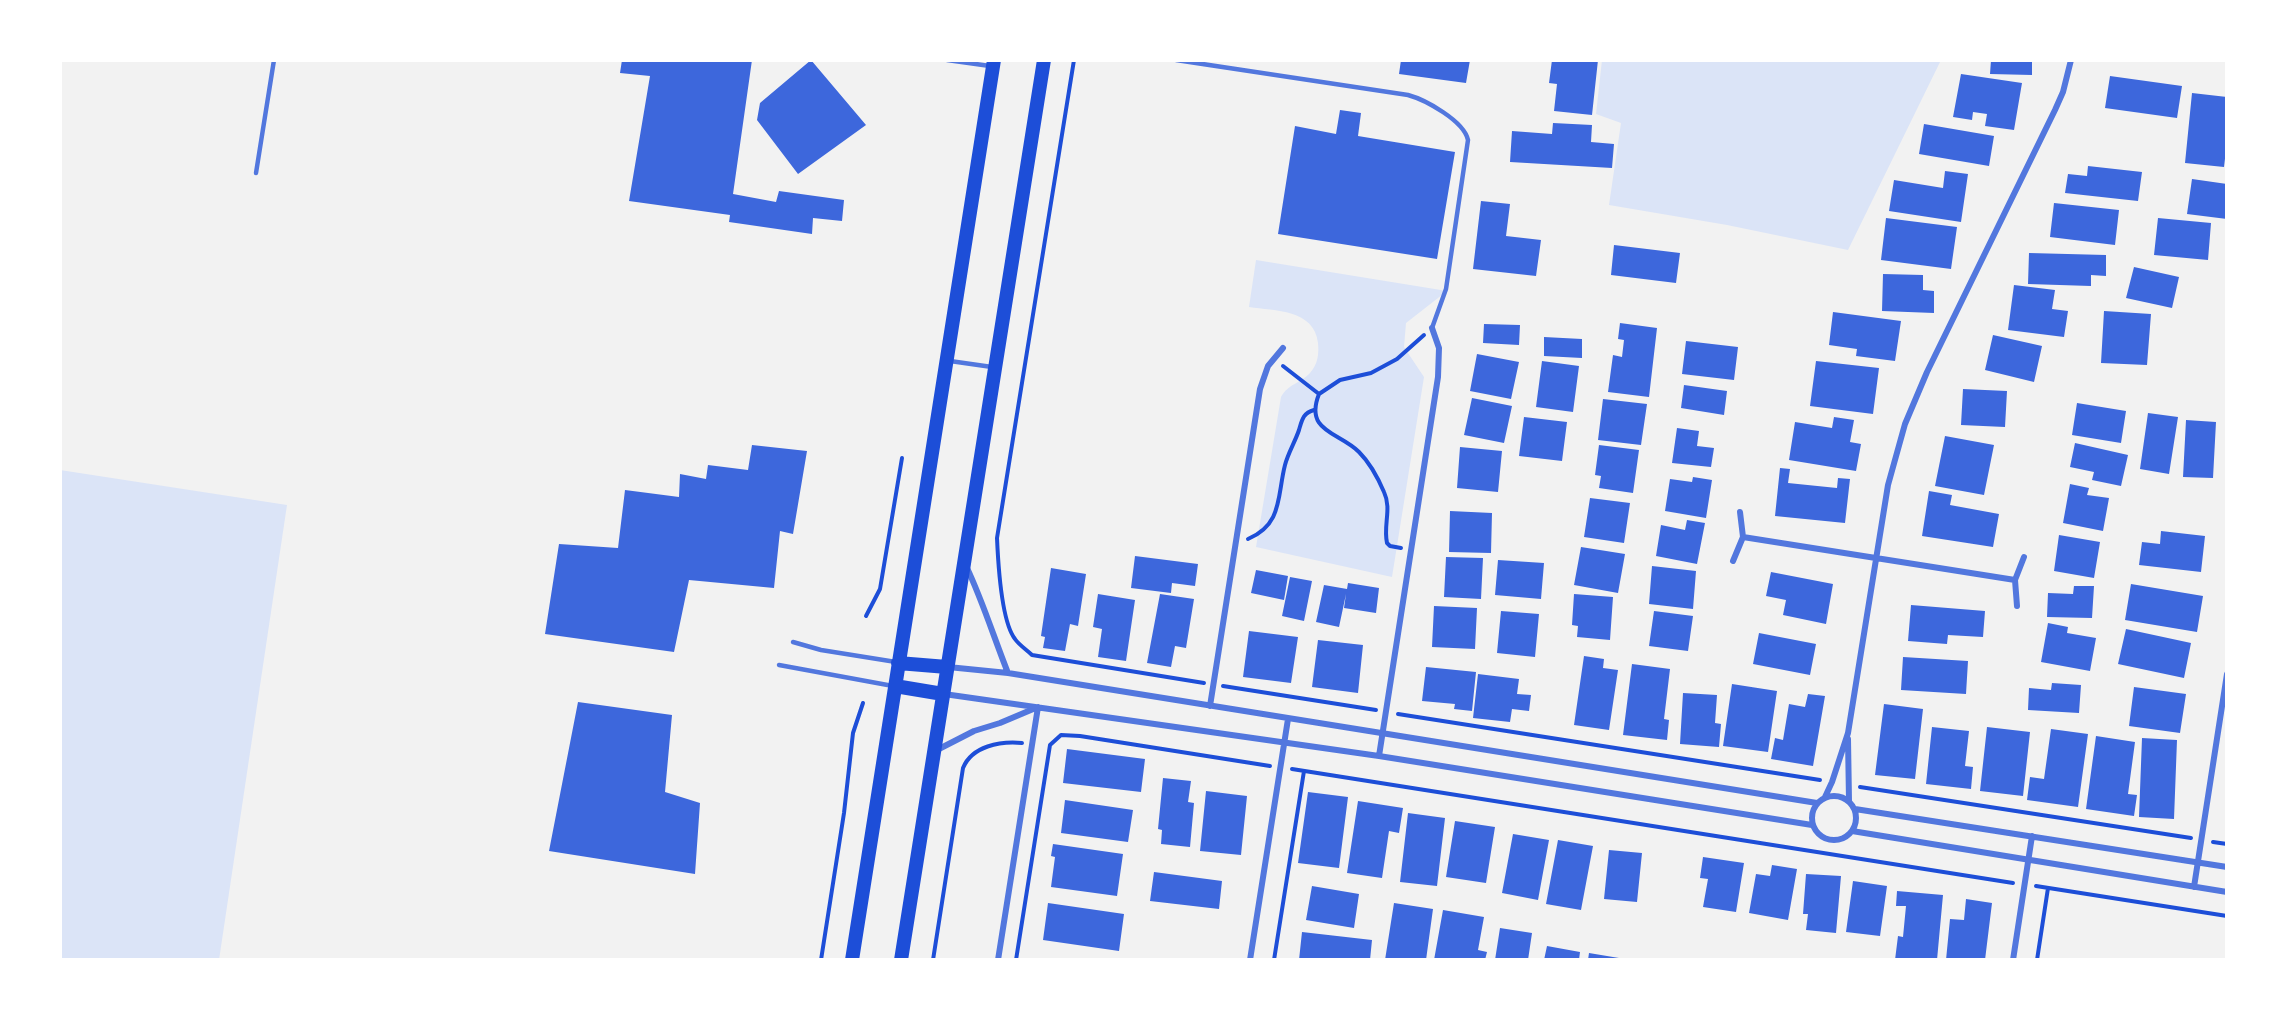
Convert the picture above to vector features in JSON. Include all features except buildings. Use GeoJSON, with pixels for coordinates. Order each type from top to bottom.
{"type":"FeatureCollection","features":[{"type":"Feature","properties":{"kind":"highway"},"geometry":{"type":"LineString","coordinates":[[901,960],[1044,60]]}},
{"type":"Feature","properties":{"kind":"highway"},"geometry":{"type":"LineString","coordinates":[[852,960],[993,63]]}},
{"type":"Feature","properties":{"kind":"highway"},"geometry":{"type":"LineString","coordinates":[[898,663],[947,667]]}},
{"type":"Feature","properties":{"kind":"highway"},"geometry":{"type":"LineString","coordinates":[[895,686],[943,693]]}},
{"type":"Feature","properties":{"kind":"street"},"geometry":{"type":"LineString","coordinates":[[1849,801],[1848,733],[1888,485],[1908,416],[1927,372],[2055,110],[2063,92],[2071,60]]}},
{"type":"Feature","properties":{"kind":"street"},"geometry":{"type":"LineString","coordinates":[[1380,756],[1438,377],[1439,348],[1432,328]]}},
{"type":"Feature","properties":{"kind":"street"},"geometry":{"type":"LineString","coordinates":[[1210,706],[1260,389],[1273,358],[1283,348]]}},
{"type":"Feature","properties":{"kind":"street"},"geometry":{"type":"LineString","coordinates":[[1733,561],[1743,537],[1740,512]]}},
{"type":"Feature","properties":{"kind":"street"},"geometry":{"type":"LineString","coordinates":[[1743,537],[2015,580]]}},
{"type":"Feature","properties":{"kind":"street"},"geometry":{"type":"LineString","coordinates":[[2017,606],[2015,580],[2024,557]]}},
{"type":"Feature","properties":{"kind":"street"},"geometry":{"type":"LineString","coordinates":[[964,562],[979,594],[1008,673]]}},
{"type":"Feature","properties":{"kind":"street"},"geometry":{"type":"LineString","coordinates":[[947,667],[1008,673],[1817,803]]}},
{"type":"Feature","properties":{"kind":"street"},"geometry":{"type":"LineString","coordinates":[[2194,887],[2227,674]]}},
{"type":"Feature","properties":{"kind":"street"},"geometry":{"type":"LineString","coordinates":[[943,693],[1380,756],[1812,825]]}},
{"type":"Feature","properties":{"kind":"street"},"geometry":{"type":"LineString","coordinates":[[998,960],[1038,707]]}},
{"type":"Feature","properties":{"kind":"street"},"geometry":{"type":"LineString","coordinates":[[935,751],[974,731],[1038,707]]}},
{"type":"Feature","properties":{"kind":"street"},"geometry":{"type":"LineString","coordinates":[[1250,960],[1288,719]]}},
{"type":"Feature","properties":{"kind":"street"},"geometry":{"type":"LineString","coordinates":[[1825,797],[1848,733]]}},
{"type":"Feature","properties":{"kind":"street"},"geometry":{"type":"LineString","coordinates":[[1837,795],[1849,801],[1855,809],[1856,817],[1852,831],[1841,839],[1827,839],[1816,831],[1811,817],[1817,803],[1825,797],[1837,795]]}},
{"type":"Feature","properties":{"kind":"street"},"geometry":{"type":"LineString","coordinates":[[1855,809],[2227,867]]}},
{"type":"Feature","properties":{"kind":"street"},"geometry":{"type":"LineString","coordinates":[[1852,831],[2227,892]]}},
{"type":"Feature","properties":{"kind":"street"},"geometry":{"type":"LineString","coordinates":[[2013,960],[2032,836]]}},
{"type":"Feature","properties":{"kind":"lane"},"geometry":{"type":"LineString","coordinates":[[256,173],[274,60]]}},
{"type":"Feature","properties":{"kind":"lane"},"geometry":{"type":"LineString","coordinates":[[947,60],[993,63]]}},
{"type":"Feature","properties":{"kind":"lane"},"geometry":{"type":"LineString","coordinates":[[1176,60],[1408,95],[1422,99],[1464,129],[1468,140],[1446,289],[1432,328]]}},
{"type":"Feature","properties":{"kind":"lane"},"geometry":{"type":"LineString","coordinates":[[947,361],[995,368]]}},
{"type":"Feature","properties":{"kind":"lane"},"geometry":{"type":"LineString","coordinates":[[793,642],[821,650],[898,663]]}},
{"type":"Feature","properties":{"kind":"lane"},"geometry":{"type":"LineString","coordinates":[[778,665],[895,686]]}},
{"type":"Feature","properties":{"kind":"path"},"geometry":{"type":"LineString","coordinates":[[1074,60],[997,538],[1006,616],[1014,638],[1032,655],[1832,782]]}},
{"type":"Feature","properties":{"kind":"path"},"geometry":{"type":"LineString","coordinates":[[1411,550],[1390,546],[1387,543],[1388,506],[1379,482],[1358,450],[1324,429],[1314,410],[1319,394],[1340,380],[1371,373],[1397,359],[1432,328]]}},
{"type":"Feature","properties":{"kind":"path"},"geometry":{"type":"LineString","coordinates":[[1273,358],[1319,394]]}},
{"type":"Feature","properties":{"kind":"path"},"geometry":{"type":"LineString","coordinates":[[1236,543],[1260,533],[1275,514],[1288,455],[1302,419],[1314,410]]}},
{"type":"Feature","properties":{"kind":"path"},"geometry":{"type":"LineString","coordinates":[[866,616],[880,589],[902,458]]}},
{"type":"Feature","properties":{"kind":"path"},"geometry":{"type":"LineString","coordinates":[[821,960],[844,813],[853,733],[862,703]]}},
{"type":"Feature","properties":{"kind":"path"},"geometry":{"type":"LineString","coordinates":[[1016,960],[1050,745],[1061,735],[1281,767],[2227,916]]}},
{"type":"Feature","properties":{"kind":"path"},"geometry":{"type":"LineString","coordinates":[[933,960],[963,768],[970,757],[980,749],[1007,743],[1050,745]]}},
{"type":"Feature","properties":{"kind":"path"},"geometry":{"type":"LineString","coordinates":[[1274,960],[1304,771]]}},
{"type":"Feature","properties":{"kind":"path"},"geometry":{"type":"LineString","coordinates":[[1848,785],[2227,844]]}},
{"type":"Feature","properties":{"kind":"path"},"geometry":{"type":"LineString","coordinates":[[2037,960],[2048,888]]}},
{"type":"Feature","properties":{"kind":"shaded area"},"geometry":{"type":"Polygon","coordinates":[[[1602,60],[1941,60],[1848,250],[1727,225],[1609,205],[1621,123],[1596,114],[1602,60]]]}},
{"type":"Feature","properties":{"kind":"shaded area"},"geometry":{"type":"Polygon","coordinates":[[[1256,260],[1447,291],[1406,323],[1404,347],[1424,377],[1392,577],[1256,547],[1281,397],[1287,389],[1313,370],[1318,343],[1315,332],[1301,318],[1281,311],[1249,307],[1256,260]]]}},
{"type":"Feature","properties":{"kind":"shaded area"},"geometry":{"type":"Polygon","coordinates":[[[60,470],[287,505],[219,960],[60,960],[60,470]]]}}]}
